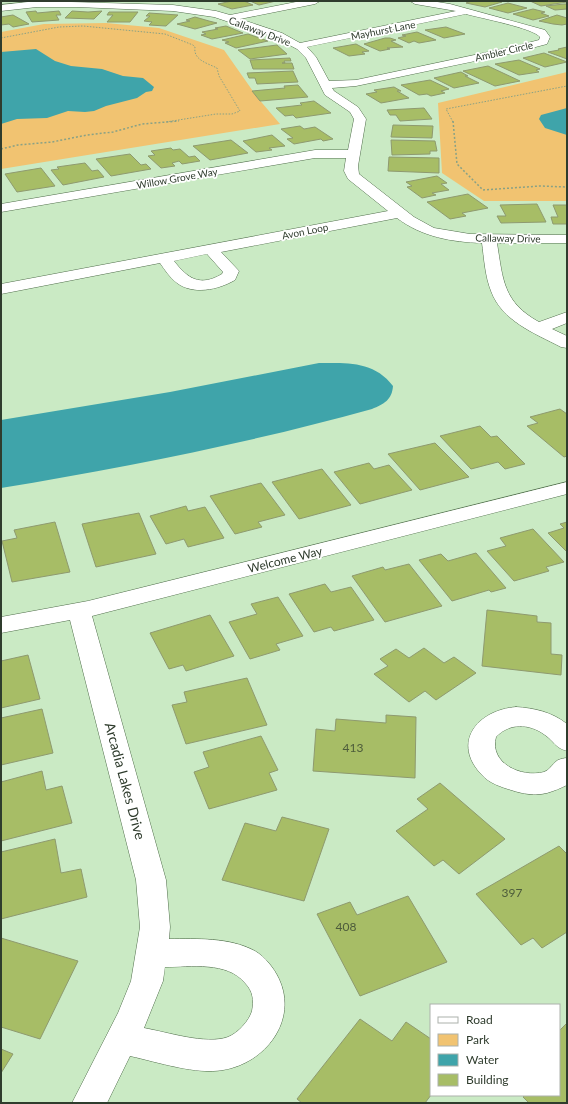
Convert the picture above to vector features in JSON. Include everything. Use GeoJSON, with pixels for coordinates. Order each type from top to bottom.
{"type":"FeatureCollection","features":[{"type":"Feature","properties":{"kind":"street"},"geometry":{"type":"LineString","coordinates":[[230,19],[315,1]]}},
{"type":"Feature","properties":{"kind":"street","name":"Ambler Circle"},"geometry":{"type":"LineString","coordinates":[[325,85],[356,83],[512,50],[543,42],[546,37],[541,32],[530,28],[415,1]]}},
{"type":"Feature","properties":{"kind":"street","name":"Callaway Drive"},"geometry":{"type":"LineString","coordinates":[[4,6],[54,4],[145,4],[216,14],[278,35],[299,46],[311,57],[329,93],[354,110],[360,119],[351,171],[353,176],[420,227],[439,234],[489,238],[567,239]]}},
{"type":"Feature","properties":{"kind":"street","name":"Mayhurst Lane"},"geometry":{"type":"LineString","coordinates":[[299,46],[467,12]]}},
{"type":"Feature","properties":{"kind":"street","name":"Willow Grove Way"},"geometry":{"type":"LineString","coordinates":[[1,208],[315,154],[354,154]]}},
{"type":"Feature","properties":{"kind":"street","name":"Avon Loop"},"geometry":{"type":"LineString","coordinates":[[1,289],[400,212]]}},
{"type":"Feature","properties":{"kind":"street"},"geometry":{"type":"LineString","coordinates":[[489,238],[499,292],[507,305],[524,321],[567,344]]}},
{"type":"Feature","properties":{"kind":"street"},"geometry":{"type":"LineString","coordinates":[[164,258],[186,282],[214,284],[229,277],[230,271],[210,249]]}},
{"type":"Feature","properties":{"kind":"street"},"geometry":{"type":"LineString","coordinates":[[539,328],[567,317]]}},
{"type":"Feature","properties":{"kind":"street","name":"Welcome Way"},"geometry":{"type":"LineString","coordinates":[[1,625],[79,610],[567,488]]}},
{"type":"Feature","properties":{"kind":"street","name":"Arcadia Lakes Drive"},"geometry":{"type":"LineString","coordinates":[[79,610],[151,880],[155,927],[147,981],[122,1039],[89,1103]]}},
{"type":"Feature","properties":{"kind":"street"},"geometry":{"type":"LineString","coordinates":[[564,778],[534,784],[522,783],[498,774],[484,758],[481,748],[481,739],[485,731],[492,724],[501,719],[513,716],[540,720],[551,725],[561,733],[567,741]]}},
{"type":"Feature","properties":{"kind":"street"},"geometry":{"type":"LineString","coordinates":[[122,1039],[211,1056],[235,1051],[253,1039],[266,1020],[270,1005],[267,988],[262,977],[250,965],[240,959],[216,954],[151,953]]}},
{"type":"Feature","properties":{"kind":"path"},"geometry":{"type":"LineString","coordinates":[[1,38],[75,26],[134,30],[170,36],[193,45],[195,47],[194,53],[196,57],[215,66],[240,111],[232,114],[216,114],[179,121],[142,124],[113,132],[18,145],[1,149]]}},
{"type":"Feature","properties":{"kind":"path"},"geometry":{"type":"LineString","coordinates":[[567,86],[446,110],[453,120],[457,164],[483,190],[540,186],[567,187]]}},
{"type":"Feature","properties":{"kind":"green space"},"geometry":{"type":"Polygon","coordinates":[[[106,23],[159,28],[224,50],[257,97],[280,124],[1,169],[1,32],[44,24],[106,23]]]}},
{"type":"Feature","properties":{"kind":"green space"},"geometry":{"type":"Polygon","coordinates":[[[567,72],[567,201],[484,201],[442,173],[438,103],[567,72]]]}},
{"type":"Feature","properties":{"kind":"water"},"geometry":{"type":"Polygon","coordinates":[[[36,49],[55,61],[71,66],[102,69],[123,76],[143,78],[154,87],[152,91],[146,92],[137,98],[106,106],[94,111],[68,111],[47,118],[17,119],[1,124],[1,52],[36,49]]]}},
{"type":"Feature","properties":{"kind":"water"},"geometry":{"type":"Polygon","coordinates":[[[567,108],[567,135],[545,128],[539,119],[541,115],[567,108]]]}},
{"type":"Feature","properties":{"kind":"water"},"geometry":{"type":"Polygon","coordinates":[[[319,363],[360,365],[378,372],[393,386],[391,395],[387,401],[372,409],[280,433],[141,463],[1,488],[1,420],[170,392],[319,363]]]}},
{"type":"Feature","properties":{"kind":"building"},"geometry":{"type":"Polygon","coordinates":[[[232,1],[244,1],[253,5],[232,9],[218,4],[232,1]]]}},
{"type":"Feature","properties":{"kind":"building"},"geometry":{"type":"Polygon","coordinates":[[[250,1],[276,1],[259,5],[250,1]]]}},
{"type":"Feature","properties":{"kind":"building"},"geometry":{"type":"Polygon","coordinates":[[[472,1],[502,2],[485,7],[466,3],[472,1]]]}},
{"type":"Feature","properties":{"kind":"building"},"geometry":{"type":"Polygon","coordinates":[[[530,1],[567,1],[567,2],[541,6],[530,1]]]}},
{"type":"Feature","properties":{"kind":"building"},"geometry":{"type":"Polygon","coordinates":[[[508,3],[527,8],[508,13],[489,8],[508,3]]]}},
{"type":"Feature","properties":{"kind":"building"},"geometry":{"type":"Polygon","coordinates":[[[567,4],[567,9],[555,10],[546,6],[567,4]]]}},
{"type":"Feature","properties":{"kind":"building"},"geometry":{"type":"Polygon","coordinates":[[[533,9],[545,12],[541,13],[549,16],[533,20],[513,14],[533,9]]]}},
{"type":"Feature","properties":{"kind":"building"},"geometry":{"type":"Polygon","coordinates":[[[36,11],[37,13],[59,11],[61,15],[56,15],[59,20],[32,22],[26,12],[36,11]]]}},
{"type":"Feature","properties":{"kind":"building"},"geometry":{"type":"Polygon","coordinates":[[[72,11],[102,11],[94,19],[65,18],[72,11]]]}},
{"type":"Feature","properties":{"kind":"building"},"geometry":{"type":"Polygon","coordinates":[[[109,12],[138,12],[130,22],[107,22],[113,15],[107,15],[109,12]]]}},
{"type":"Feature","properties":{"kind":"building"},"geometry":{"type":"Polygon","coordinates":[[[149,13],[178,15],[166,26],[149,25],[152,22],[144,21],[150,16],[146,16],[149,13]]]}},
{"type":"Feature","properties":{"kind":"building"},"geometry":{"type":"Polygon","coordinates":[[[13,15],[29,24],[13,27],[9,24],[1,25],[1,17],[13,15]]]}},
{"type":"Feature","properties":{"kind":"building"},"geometry":{"type":"Polygon","coordinates":[[[557,15],[567,18],[567,24],[562,25],[539,21],[557,15]]]}},
{"type":"Feature","properties":{"kind":"building"},"geometry":{"type":"Polygon","coordinates":[[[195,17],[217,23],[195,29],[177,24],[190,21],[186,20],[195,17]]]}},
{"type":"Feature","properties":{"kind":"building"},"geometry":{"type":"Polygon","coordinates":[[[226,26],[243,33],[212,39],[201,35],[206,34],[202,32],[226,26]]]}},
{"type":"Feature","properties":{"kind":"building"},"geometry":{"type":"Polygon","coordinates":[[[446,27],[465,34],[444,38],[425,30],[446,27]]]}},
{"type":"Feature","properties":{"kind":"building"},"geometry":{"type":"Polygon","coordinates":[[[417,32],[436,40],[419,43],[414,41],[409,43],[398,38],[406,36],[402,35],[417,32]]]}},
{"type":"Feature","properties":{"kind":"building"},"geometry":{"type":"Polygon","coordinates":[[[248,34],[268,41],[236,48],[225,43],[229,42],[222,40],[248,34]]]}},
{"type":"Feature","properties":{"kind":"building"},"geometry":{"type":"Polygon","coordinates":[[[385,38],[396,40],[391,41],[403,47],[387,48],[390,49],[380,51],[364,44],[385,38]]]}},
{"type":"Feature","properties":{"kind":"building"},"geometry":{"type":"Polygon","coordinates":[[[356,44],[369,51],[362,52],[365,54],[349,56],[333,48],[356,44]]]}},
{"type":"Feature","properties":{"kind":"building"},"geometry":{"type":"Polygon","coordinates":[[[277,45],[287,54],[250,59],[238,50],[277,45]]]}},
{"type":"Feature","properties":{"kind":"building"},"geometry":{"type":"Polygon","coordinates":[[[567,47],[567,59],[548,52],[559,50],[558,49],[567,47]]]}},
{"type":"Feature","properties":{"kind":"building"},"geometry":{"type":"Polygon","coordinates":[[[544,53],[567,62],[545,67],[523,58],[544,53]]]}},
{"type":"Feature","properties":{"kind":"building"},"geometry":{"type":"Polygon","coordinates":[[[290,58],[291,61],[284,61],[285,63],[292,63],[294,69],[253,69],[250,60],[290,58]]]}},
{"type":"Feature","properties":{"kind":"building"},"geometry":{"type":"Polygon","coordinates":[[[519,60],[540,69],[536,70],[539,72],[519,75],[495,64],[519,60]]]}},
{"type":"Feature","properties":{"kind":"building"},"geometry":{"type":"Polygon","coordinates":[[[488,66],[520,81],[495,86],[463,71],[488,66]]]}},
{"type":"Feature","properties":{"kind":"building"},"geometry":{"type":"Polygon","coordinates":[[[293,71],[298,82],[257,84],[255,78],[249,78],[247,73],[293,71]]]}},
{"type":"Feature","properties":{"kind":"building"},"geometry":{"type":"Polygon","coordinates":[[[461,72],[468,76],[465,76],[479,83],[454,88],[434,78],[461,72]]]}},
{"type":"Feature","properties":{"kind":"building"},"geometry":{"type":"Polygon","coordinates":[[[430,80],[449,89],[441,91],[445,93],[431,96],[427,94],[419,95],[401,85],[430,80]]]}},
{"type":"Feature","properties":{"kind":"building"},"geometry":{"type":"Polygon","coordinates":[[[298,85],[308,97],[260,101],[252,91],[285,88],[284,86],[298,85]]]}},
{"type":"Feature","properties":{"kind":"building"},"geometry":{"type":"Polygon","coordinates":[[[394,87],[401,91],[397,91],[409,98],[381,103],[366,94],[377,92],[374,90],[394,87]]]}},
{"type":"Feature","properties":{"kind":"building"},"geometry":{"type":"Polygon","coordinates":[[[314,101],[331,113],[296,118],[293,115],[285,116],[276,108],[302,105],[300,103],[314,101]]]}},
{"type":"Feature","properties":{"kind":"building"},"geometry":{"type":"Polygon","coordinates":[[[424,108],[432,119],[400,121],[396,115],[390,115],[387,110],[424,108]]]}},
{"type":"Feature","properties":{"kind":"building"},"geometry":{"type":"Polygon","coordinates":[[[393,125],[433,126],[432,138],[391,137],[393,125]]]}},
{"type":"Feature","properties":{"kind":"building"},"geometry":{"type":"Polygon","coordinates":[[[300,126],[304,129],[315,127],[333,139],[323,141],[321,139],[294,144],[287,139],[293,138],[281,129],[300,126]]]}},
{"type":"Feature","properties":{"kind":"building"},"geometry":{"type":"Polygon","coordinates":[[[272,135],[285,146],[269,148],[272,150],[256,152],[243,141],[272,135]]]}},
{"type":"Feature","properties":{"kind":"building"},"geometry":{"type":"Polygon","coordinates":[[[231,140],[248,153],[210,160],[193,146],[231,140]]]}},
{"type":"Feature","properties":{"kind":"building"},"geometry":{"type":"Polygon","coordinates":[[[391,140],[435,141],[437,151],[430,151],[430,154],[392,155],[391,140]]]}},
{"type":"Feature","properties":{"kind":"building"},"geometry":{"type":"Polygon","coordinates":[[[171,148],[173,150],[180,149],[189,157],[195,156],[200,161],[182,164],[179,161],[172,163],[175,166],[161,168],[148,156],[155,155],[151,151],[171,148]]]}},
{"type":"Feature","properties":{"kind":"building"},"geometry":{"type":"Polygon","coordinates":[[[130,154],[141,165],[146,164],[151,169],[111,176],[96,159],[130,154]]]}},
{"type":"Feature","properties":{"kind":"building"},"geometry":{"type":"Polygon","coordinates":[[[389,157],[439,158],[439,173],[388,171],[389,157]]]}},
{"type":"Feature","properties":{"kind":"building"},"geometry":{"type":"Polygon","coordinates":[[[85,163],[92,171],[98,170],[104,177],[63,185],[51,170],[59,169],[57,167],[85,163]]]}},
{"type":"Feature","properties":{"kind":"building"},"geometry":{"type":"Polygon","coordinates":[[[41,168],[55,186],[17,192],[5,174],[41,168]]]}},
{"type":"Feature","properties":{"kind":"building"},"geometry":{"type":"Polygon","coordinates":[[[437,176],[447,183],[441,184],[449,190],[432,193],[436,195],[422,198],[407,187],[412,186],[406,182],[437,176]]]}},
{"type":"Feature","properties":{"kind":"building"},"geometry":{"type":"Polygon","coordinates":[[[468,194],[488,208],[462,213],[466,216],[450,219],[427,202],[468,194]]]}},
{"type":"Feature","properties":{"kind":"building"},"geometry":{"type":"Polygon","coordinates":[[[537,204],[546,222],[501,223],[497,216],[506,216],[500,205],[537,204]]]}},
{"type":"Feature","properties":{"kind":"building"},"geometry":{"type":"Polygon","coordinates":[[[553,205],[567,205],[567,224],[553,224],[551,217],[558,217],[553,205]]]}},
{"type":"Feature","properties":{"kind":"building"},"geometry":{"type":"Polygon","coordinates":[[[560,409],[567,414],[567,456],[564,457],[527,426],[538,423],[530,417],[560,409]]]}},
{"type":"Feature","properties":{"kind":"building"},"geometry":{"type":"Polygon","coordinates":[[[480,426],[491,437],[497,436],[525,464],[505,469],[498,462],[471,469],[440,436],[480,426]]]}},
{"type":"Feature","properties":{"kind":"building"},"geometry":{"type":"Polygon","coordinates":[[[435,443],[469,477],[420,490],[388,454],[435,443]]]}},
{"type":"Feature","properties":{"kind":"building"},"geometry":{"type":"Polygon","coordinates":[[[369,463],[374,469],[389,465],[412,490],[360,504],[334,472],[369,463]]]}},
{"type":"Feature","properties":{"kind":"building"},"geometry":{"type":"Polygon","coordinates":[[[322,469],[351,505],[299,519],[272,482],[322,469]]]}},
{"type":"Feature","properties":{"kind":"building"},"geometry":{"type":"Polygon","coordinates":[[[261,483],[285,515],[258,522],[262,527],[235,534],[210,496],[261,483]]]}},
{"type":"Feature","properties":{"kind":"building"},"geometry":{"type":"Polygon","coordinates":[[[186,506],[188,511],[205,507],[224,538],[188,547],[184,539],[166,544],[150,516],[186,506]]]}},
{"type":"Feature","properties":{"kind":"building"},"geometry":{"type":"Polygon","coordinates":[[[139,513],[156,554],[96,567],[82,524],[139,513]]]}},
{"type":"Feature","properties":{"kind":"building"},"geometry":{"type":"Polygon","coordinates":[[[55,522],[70,572],[12,582],[2,541],[17,538],[14,530],[55,522]]]}},
{"type":"Feature","properties":{"kind":"building"},"geometry":{"type":"Polygon","coordinates":[[[567,522],[567,552],[548,533],[564,528],[560,524],[567,522]]]}},
{"type":"Feature","properties":{"kind":"building"},"geometry":{"type":"Polygon","coordinates":[[[533,529],[564,562],[546,567],[549,571],[514,581],[487,551],[506,546],[500,538],[533,529]]]}},
{"type":"Feature","properties":{"kind":"building"},"geometry":{"type":"Polygon","coordinates":[[[476,553],[506,588],[491,592],[489,590],[452,601],[419,560],[441,554],[448,561],[476,553]]]}},
{"type":"Feature","properties":{"kind":"building"},"geometry":{"type":"Polygon","coordinates":[[[409,564],[442,606],[385,622],[352,576],[383,567],[385,570],[409,564]]]}},
{"type":"Feature","properties":{"kind":"building"},"geometry":{"type":"Polygon","coordinates":[[[325,584],[331,592],[351,587],[374,620],[334,631],[331,627],[314,632],[289,594],[325,584]]]}},
{"type":"Feature","properties":{"kind":"building"},"geometry":{"type":"Polygon","coordinates":[[[278,597],[303,636],[276,644],[280,650],[250,659],[229,622],[257,614],[251,604],[278,597]]]}},
{"type":"Feature","properties":{"kind":"building"},"geometry":{"type":"Polygon","coordinates":[[[487,610],[537,616],[537,622],[551,623],[551,654],[562,655],[561,675],[482,666],[487,610]]]}},
{"type":"Feature","properties":{"kind":"building"},"geometry":{"type":"Polygon","coordinates":[[[210,615],[234,656],[186,671],[183,665],[169,669],[150,633],[210,615]]]}},
{"type":"Feature","properties":{"kind":"building"},"geometry":{"type":"Polygon","coordinates":[[[424,648],[444,663],[454,657],[476,673],[436,700],[425,691],[409,702],[374,674],[388,666],[380,659],[396,649],[409,658],[424,648]]]}},
{"type":"Feature","properties":{"kind":"building"},"geometry":{"type":"Polygon","coordinates":[[[28,655],[40,699],[1,708],[1,661],[28,655]]]}},
{"type":"Feature","properties":{"kind":"building"},"geometry":{"type":"Polygon","coordinates":[[[247,678],[267,725],[186,744],[172,705],[187,702],[184,692],[247,678]]]}},
{"type":"Feature","properties":{"kind":"building"},"geometry":{"type":"Polygon","coordinates":[[[42,709],[53,753],[1,765],[1,718],[42,709]]]}},
{"type":"Feature","properties":{"kind":"building"},"geometry":{"type":"Polygon","coordinates":[[[386,715],[416,717],[415,778],[313,771],[316,729],[335,731],[336,719],[386,723],[386,715]]]}},
{"type":"Feature","properties":{"kind":"building"},"geometry":{"type":"Polygon","coordinates":[[[261,736],[278,770],[269,773],[277,790],[209,809],[194,772],[209,767],[203,752],[261,736]]]}},
{"type":"Feature","properties":{"kind":"building"},"geometry":{"type":"Polygon","coordinates":[[[42,771],[46,790],[62,786],[72,823],[1,841],[1,782],[42,771]]]}},
{"type":"Feature","properties":{"kind":"building"},"geometry":{"type":"Polygon","coordinates":[[[440,783],[505,839],[459,874],[443,860],[434,866],[396,831],[428,809],[417,799],[440,783]]]}},
{"type":"Feature","properties":{"kind":"building"},"geometry":{"type":"Polygon","coordinates":[[[282,817],[329,829],[304,901],[222,880],[245,823],[276,831],[282,817]]]}},
{"type":"Feature","properties":{"kind":"building"},"geometry":{"type":"Polygon","coordinates":[[[55,839],[61,873],[81,869],[87,897],[1,919],[1,852],[55,839]]]}},
{"type":"Feature","properties":{"kind":"building"},"geometry":{"type":"Polygon","coordinates":[[[559,846],[567,854],[567,932],[542,948],[533,938],[521,945],[476,894],[559,846]]]}},
{"type":"Feature","properties":{"kind":"building"},"geometry":{"type":"Polygon","coordinates":[[[408,896],[447,962],[360,996],[317,914],[350,902],[357,915],[408,896]]]}},
{"type":"Feature","properties":{"kind":"building"},"geometry":{"type":"Polygon","coordinates":[[[1,938],[78,961],[40,1039],[1,1027],[1,938]]]}},
{"type":"Feature","properties":{"kind":"building"},"geometry":{"type":"Polygon","coordinates":[[[360,1019],[392,1041],[406,1022],[430,1038],[430,1096],[425,1103],[302,1103],[297,1099],[360,1019]]]}},
{"type":"Feature","properties":{"kind":"building"},"geometry":{"type":"Polygon","coordinates":[[[567,1023],[567,1103],[529,1103],[523,1097],[524,1096],[560,1096],[560,1030],[567,1023]]]}},
{"type":"Feature","properties":{"kind":"building"},"geometry":{"type":"Polygon","coordinates":[[[1,1049],[13,1054],[1,1073],[1,1049]]]}}]}
